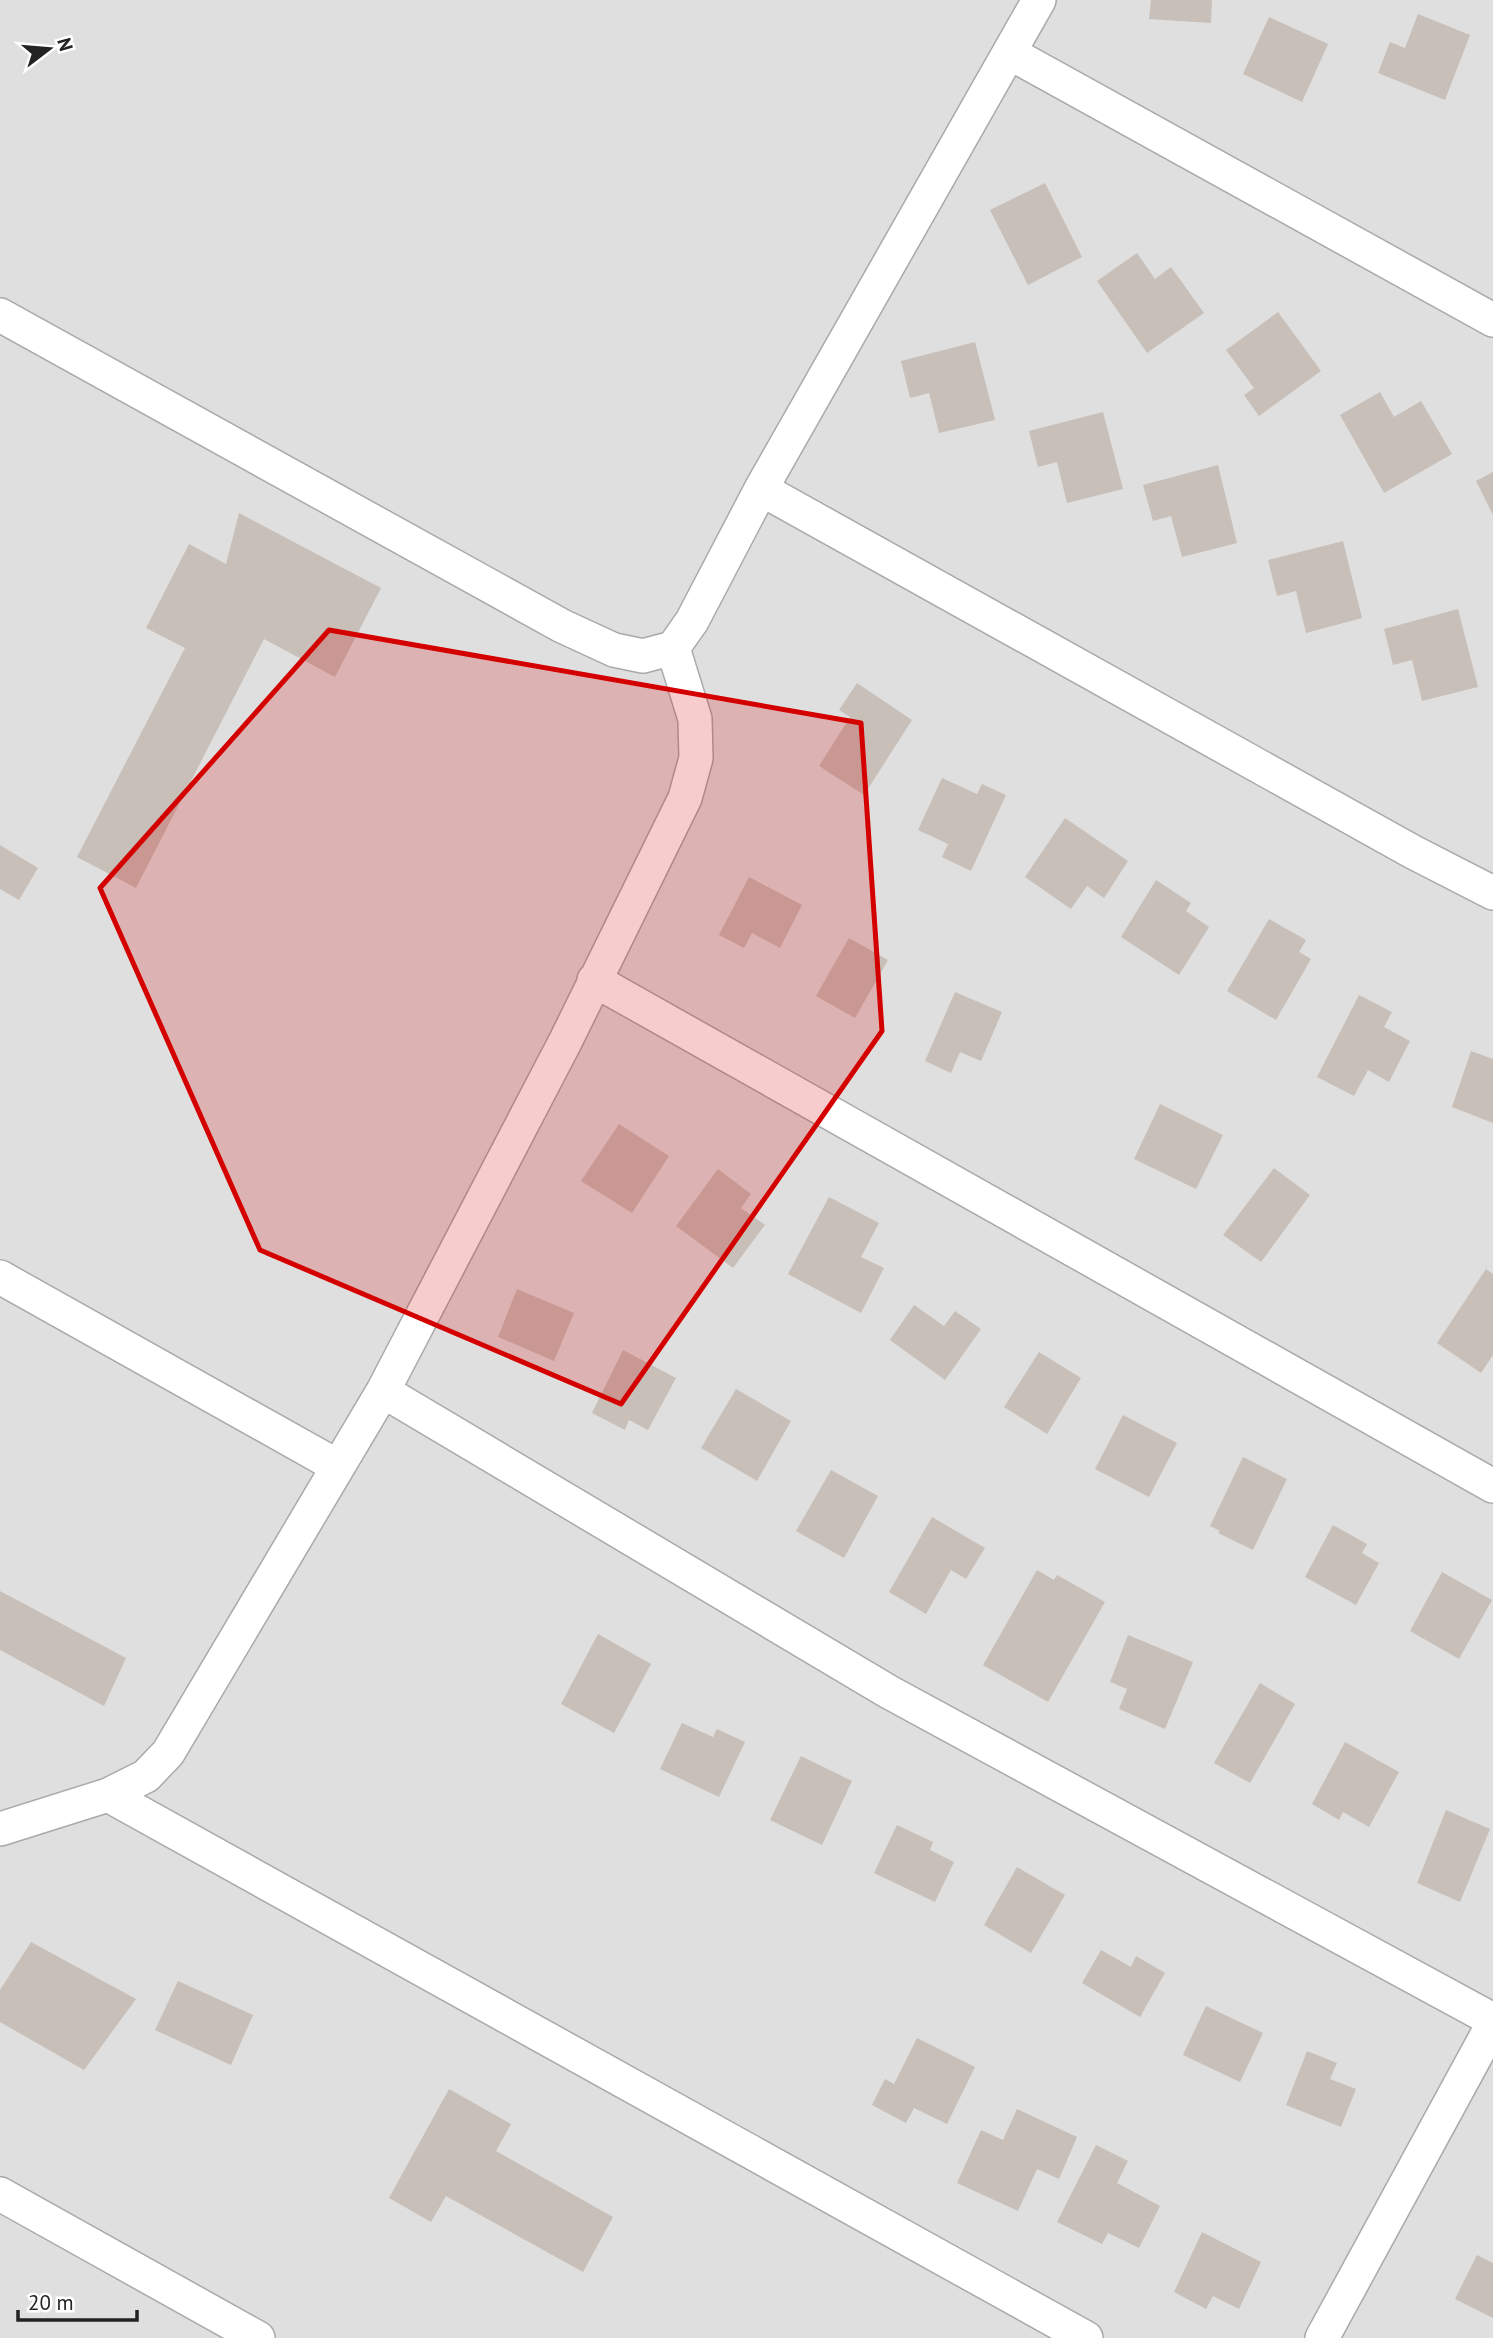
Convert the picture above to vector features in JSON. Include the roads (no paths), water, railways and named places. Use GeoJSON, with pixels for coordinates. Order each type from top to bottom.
{"type":"FeatureCollection","features":[{"type":"Feature","properties":{"kind":"street"},"geometry":{"type":"LineString","coordinates":[[0,315],[562,626],[614,650],[643,656],[673,648],[692,621],[761,489],[1039,0]]}},
{"type":"Feature","properties":{"kind":"street"},"geometry":{"type":"LineString","coordinates":[[1010,53],[1493,320]]}},
{"type":"Feature","properties":{"kind":"street"},"geometry":{"type":"LineString","coordinates":[[761,489],[1413,852],[1493,893]]}},
{"type":"Feature","properties":{"kind":"street"},"geometry":{"type":"LineString","coordinates":[[0,1829],[108,1795],[146,1776],[168,1753],[383,1391],[565,1042],[685,798],[696,758],[695,719],[673,648]]}},
{"type":"Feature","properties":{"kind":"street"},"geometry":{"type":"LineString","coordinates":[[594,980],[1493,1486]]}},
{"type":"Feature","properties":{"kind":"street"},"geometry":{"type":"LineString","coordinates":[[0,1277],[337,1466]]}},
{"type":"Feature","properties":{"kind":"street"},"geometry":{"type":"LineString","coordinates":[[383,1391],[889,1692],[1493,2022],[1322,2338]]}},
{"type":"Feature","properties":{"kind":"street"},"geometry":{"type":"LineString","coordinates":[[108,1795],[1086,2338]]}},
{"type":"Feature","properties":{"kind":"street"},"geometry":{"type":"LineString","coordinates":[[0,2194],[258,2338]]}}]}
